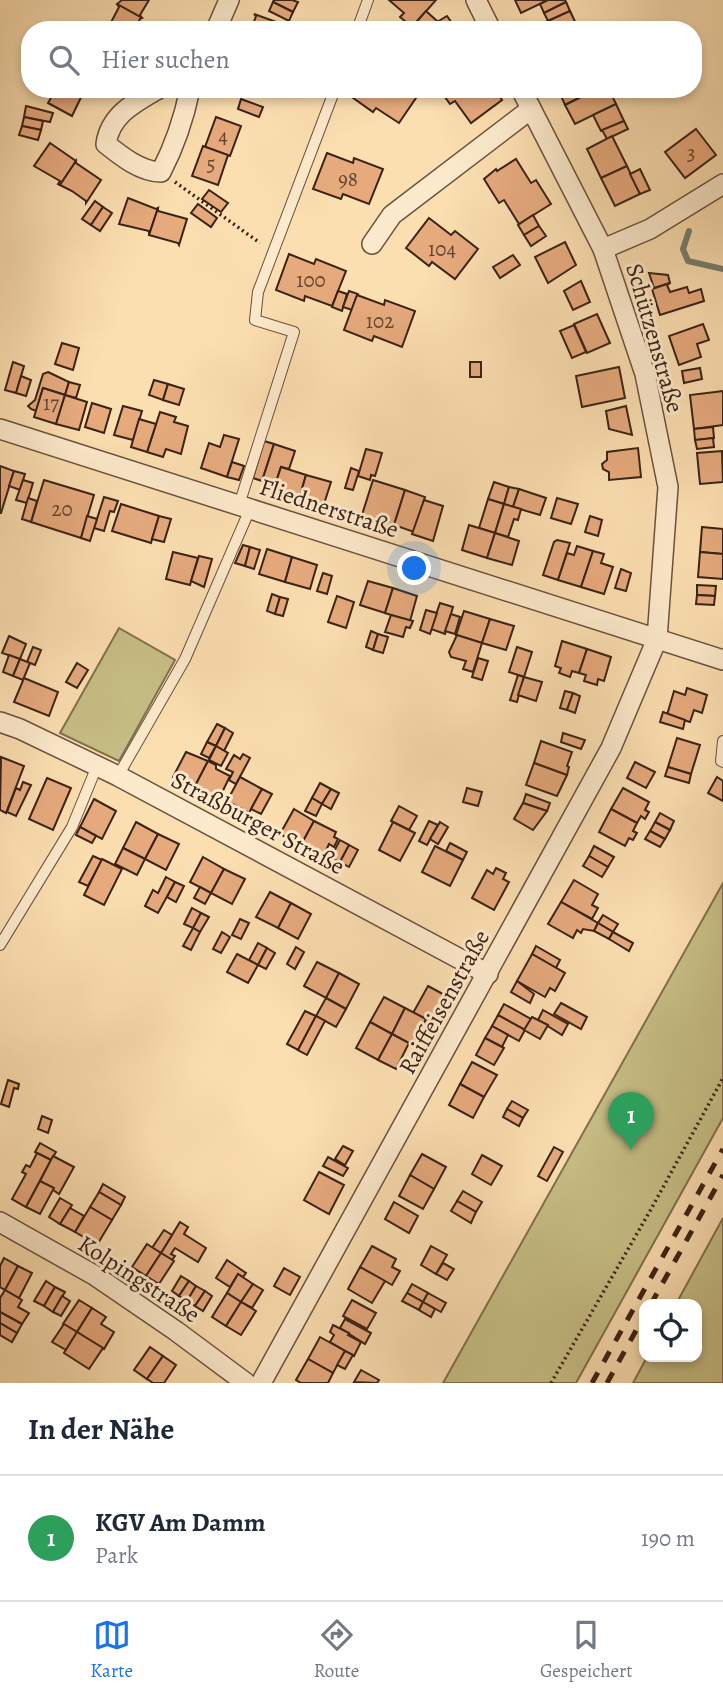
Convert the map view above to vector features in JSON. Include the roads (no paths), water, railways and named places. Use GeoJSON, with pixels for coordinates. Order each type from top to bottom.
{"type":"FeatureCollection","features":[{"type":"Feature","properties":{"kind":"street"},"geometry":{"type":"LineString","coordinates":[[220,21],[229,0]]}},
{"type":"Feature","properties":{"kind":"street"},"geometry":{"type":"LineString","coordinates":[[476,0],[486,21]]}},
{"type":"Feature","properties":{"kind":"street"},"geometry":{"type":"LineString","coordinates":[[142,98],[114,120],[108,131],[106,144],[143,168],[161,172],[185,116],[188,98]]}},
{"type":"Feature","properties":{"kind":"street","name":"Schützenstraße"},"geometry":{"type":"LineString","coordinates":[[526,98],[603,249],[645,374],[668,487],[657,639]]}},
{"type":"Feature","properties":{"kind":"street"},"geometry":{"type":"LineString","coordinates":[[372,244],[393,215],[531,108]]}},
{"type":"Feature","properties":{"kind":"street"},"geometry":{"type":"LineString","coordinates":[[603,249],[650,229],[723,184]]}},
{"type":"Feature","properties":{"kind":"street","name":"Fliednerstraße"},"geometry":{"type":"LineString","coordinates":[[0,429],[723,660]]}},
{"type":"Feature","properties":{"kind":"street","name":"Raiffeisenstraße"},"geometry":{"type":"LineString","coordinates":[[261,1383],[611,748],[657,639]]}},
{"type":"Feature","properties":{"kind":"street","name":"Straßburger Straße"},"geometry":{"type":"LineString","coordinates":[[0,722],[118,776],[488,974]]}},
{"type":"Feature","properties":{"kind":"street","name":"Kolpingstraße"},"geometry":{"type":"LineString","coordinates":[[0,1222],[94,1275],[246,1383]]}},
{"type":"Feature","properties":{"kind":"lane"},"geometry":{"type":"LineString","coordinates":[[360,21],[368,0]]}},
{"type":"Feature","properties":{"kind":"lane"},"geometry":{"type":"LineString","coordinates":[[118,776],[185,659],[245,507],[294,332],[256,320],[258,292],[332,98]]}},
{"type":"Feature","properties":{"kind":"lane"},"geometry":{"type":"LineString","coordinates":[[723,741],[723,762]]}},
{"type":"Feature","properties":{"kind":"lane"},"geometry":{"type":"LineString","coordinates":[[0,945],[72,827],[97,766]]}},
{"type":"Feature","properties":{"kind":"waterway"},"geometry":{"type":"LineString","coordinates":[[689,231],[683,249],[688,261],[723,269]]}},
{"type":"Feature","properties":{"kind":"railway"},"geometry":{"type":"LineString","coordinates":[[592,1383],[723,1149]]}},
{"type":"Feature","properties":{"kind":"railway"},"geometry":{"type":"LineString","coordinates":[[654,1299],[723,1175]]}},
{"type":"Feature","properties":{"kind":"railway"},"geometry":{"type":"LineString","coordinates":[[607,1383],[639,1325]]}},
{"type":"Feature","properties":{"kind":"place","name":"KGV Am Damm"},"geometry":{"type":"Point","coordinates":[631,1150]}}]}
